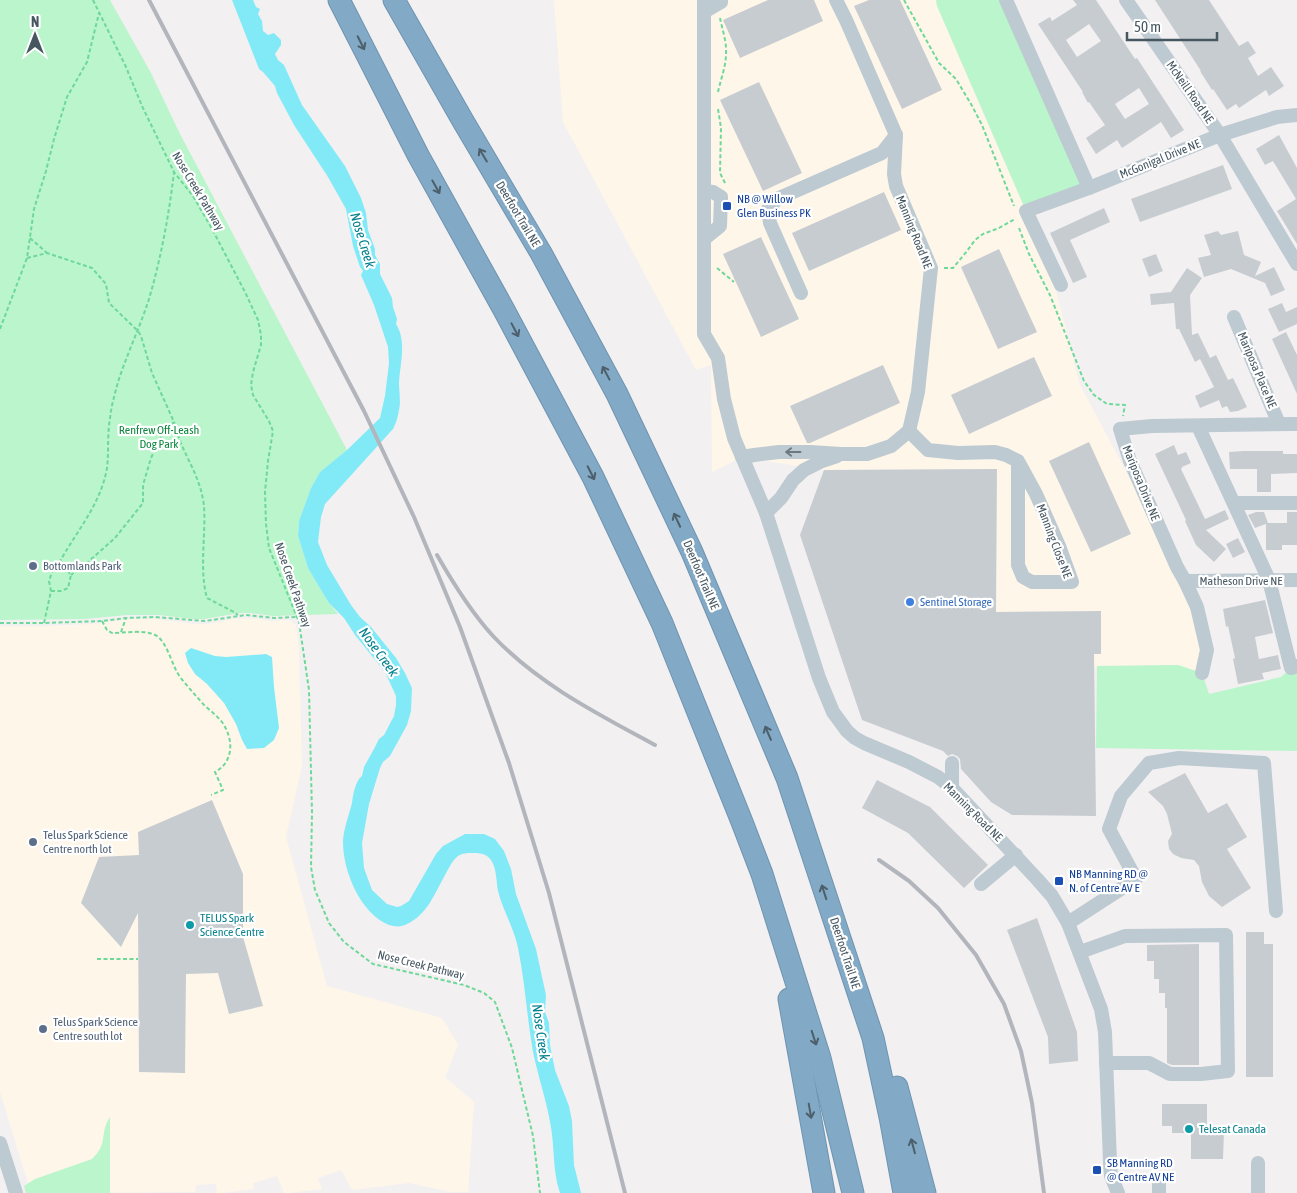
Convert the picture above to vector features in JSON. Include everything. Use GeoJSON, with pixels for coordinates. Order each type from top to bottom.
{"type":"FeatureCollection","features":[{"type":"Feature","properties":{"kind":"highway"},"geometry":{"type":"LineString","coordinates":[[339,0],[418,155],[504,310],[593,477],[662,623],[762,874],[820,1058],[852,1193]]}},
{"type":"Feature","properties":{"kind":"highway","name":"Deerfoot Trail NE"},"geometry":{"type":"LineString","coordinates":[[394,0],[550,269],[617,394],[692,552],[786,778],[873,1038],[904,1193]]}},
{"type":"Feature","properties":{"kind":"highway"},"geometry":{"type":"LineString","coordinates":[[762,874],[790,1005],[824,1193]]}},
{"type":"Feature","properties":{"kind":"highway"},"geometry":{"type":"LineString","coordinates":[[873,1038],[895,1077],[925,1193]]}},
{"type":"Feature","properties":{"kind":"street","name":"Manning Road NE"},"geometry":{"type":"LineString","coordinates":[[836,0],[896,135],[894,174],[896,186],[931,268],[918,392],[909,431]]}},
{"type":"Feature","properties":{"kind":"street"},"geometry":{"type":"LineString","coordinates":[[1006,0],[1089,188]]}},
{"type":"Feature","properties":{"kind":"street","name":"McNeill Road NE"},"geometry":{"type":"LineString","coordinates":[[1126,0],[1220,135],[1297,264]]}},
{"type":"Feature","properties":{"kind":"street"},"geometry":{"type":"LineString","coordinates":[[704,6],[722,2],[722,6]]}},
{"type":"Feature","properties":{"kind":"street","name":"Manning Road NE"},"geometry":{"type":"LineString","coordinates":[[704,6],[704,334],[718,358],[728,418],[734,438],[766,513],[819,678],[838,722],[846,732],[864,744],[909,762],[938,777],[952,788],[1052,896],[1068,923],[1101,1009],[1105,1032],[1111,1176],[1118,1193]]}},
{"type":"Feature","properties":{"kind":"street","name":"McGonigal Drive NE"},"geometry":{"type":"LineString","coordinates":[[1021,211],[1089,188],[1220,135],[1277,117],[1297,115]]}},
{"type":"Feature","properties":{"kind":"street"},"geometry":{"type":"LineString","coordinates":[[801,293],[770,222],[768,208],[777,199],[882,153],[896,135]]}},
{"type":"Feature","properties":{"kind":"street"},"geometry":{"type":"LineString","coordinates":[[1021,211],[1061,285]]}},
{"type":"Feature","properties":{"kind":"street","name":"Mariposa Place NE"},"geometry":{"type":"LineString","coordinates":[[1234,317],[1280,424]]}},
{"type":"Feature","properties":{"kind":"street","name":"Mariposa Drive NE"},"geometry":{"type":"LineString","coordinates":[[1202,674],[1207,650],[1197,607],[1130,461],[1120,429],[1152,426],[1297,424]]}},
{"type":"Feature","properties":{"kind":"street"},"geometry":{"type":"LineString","coordinates":[[1198,426],[1269,580],[1291,668],[1297,666]]}},
{"type":"Feature","properties":{"kind":"street"},"geometry":{"type":"LineString","coordinates":[[742,457],[780,452],[867,454],[891,446],[909,431],[928,450],[958,453],[995,452],[1018,461]]}},
{"type":"Feature","properties":{"kind":"street"},"geometry":{"type":"LineString","coordinates":[[766,513],[781,498],[793,480],[804,470],[841,454]]}},
{"type":"Feature","properties":{"kind":"street","name":"Manning Close NE"},"geometry":{"type":"LineString","coordinates":[[1018,461],[1036,494],[1059,546],[1072,582],[1032,582],[1023,577],[1018,565],[1018,461]]}},
{"type":"Feature","properties":{"kind":"street"},"geometry":{"type":"LineString","coordinates":[[1235,503],[1297,503]]}},
{"type":"Feature","properties":{"kind":"street","name":"Matheson Drive NE"},"geometry":{"type":"LineString","coordinates":[[1185,581],[1297,580]]}},
{"type":"Feature","properties":{"kind":"street"},"geometry":{"type":"LineString","coordinates":[[1068,923],[1136,879],[1108,829],[1121,796],[1149,763],[1179,758],[1264,763],[1276,911]]}},
{"type":"Feature","properties":{"kind":"street"},"geometry":{"type":"LineString","coordinates":[[952,763],[952,788]]}},
{"type":"Feature","properties":{"kind":"street"},"geometry":{"type":"LineString","coordinates":[[981,884],[1016,855]]}},
{"type":"Feature","properties":{"kind":"street"},"geometry":{"type":"LineString","coordinates":[[1080,952],[1125,936],[1226,935],[1228,1070],[1201,1074],[1170,1074],[1149,1063],[1106,1063]]}},
{"type":"Feature","properties":{"kind":"street"},"geometry":{"type":"LineString","coordinates":[[0,1143],[16,1193]]}},
{"type":"Feature","properties":{"kind":"street"},"geometry":{"type":"LineString","coordinates":[[1258,1162],[1258,1193]]}},
{"type":"Feature","properties":{"kind":"path","name":"Nose Creek Pathway"},"geometry":{"type":"LineString","coordinates":[[93,0],[174,172],[193,196],[211,227],[258,320],[261,345],[251,385],[253,395],[273,431],[265,492],[269,548],[299,622],[309,690],[312,814],[311,867],[315,890],[329,923],[344,942],[373,964],[464,985],[484,992],[494,1002],[512,1048],[533,1136],[540,1193]]}},
{"type":"Feature","properties":{"kind":"path"},"geometry":{"type":"LineString","coordinates":[[904,0],[939,64],[956,79],[971,104],[1021,211]]}},
{"type":"Feature","properties":{"kind":"path"},"geometry":{"type":"LineString","coordinates":[[717,95],[726,63],[726,48],[720,18],[722,6]]}},
{"type":"Feature","properties":{"kind":"path"},"geometry":{"type":"LineString","coordinates":[[0,329],[27,258],[34,209],[67,96],[87,62],[99,14]]}},
{"type":"Feature","properties":{"kind":"path"},"geometry":{"type":"LineString","coordinates":[[717,107],[721,128],[720,172],[728,190]]}},
{"type":"Feature","properties":{"kind":"path"},"geometry":{"type":"LineString","coordinates":[[44,623],[51,591],[49,581],[54,566],[59,563],[84,523],[100,492],[107,469],[109,420],[114,397],[149,299],[164,240],[174,172]]}},
{"type":"Feature","properties":{"kind":"path"},"geometry":{"type":"LineString","coordinates":[[931,268],[953,268],[975,240],[983,234],[1017,218],[1029,254],[1050,295],[1084,381],[1094,395],[1106,404],[1125,405],[1120,429]]}},
{"type":"Feature","properties":{"kind":"path"},"geometry":{"type":"LineString","coordinates":[[30,238],[47,253],[92,268],[106,284],[109,303],[141,336],[152,373],[174,422],[180,442],[197,475],[204,504],[204,585],[208,598],[238,615]]}},
{"type":"Feature","properties":{"kind":"path"},"geometry":{"type":"LineString","coordinates":[[27,258],[47,253]]}},
{"type":"Feature","properties":{"kind":"path"},"geometry":{"type":"LineString","coordinates":[[716,267],[734,282]]}},
{"type":"Feature","properties":{"kind":"path"},"geometry":{"type":"LineString","coordinates":[[51,591],[61,591],[68,588],[71,575],[115,538],[143,503],[143,485],[151,458],[162,435],[174,422]]}},
{"type":"Feature","properties":{"kind":"path"},"geometry":{"type":"LineString","coordinates":[[59,563],[71,575]]}},
{"type":"Feature","properties":{"kind":"path"},"geometry":{"type":"LineString","coordinates":[[0,623],[102,621],[155,617],[205,621],[238,615],[274,618],[297,617]]}},
{"type":"Feature","properties":{"kind":"path"},"geometry":{"type":"LineString","coordinates":[[121,633],[126,618]]}},
{"type":"Feature","properties":{"kind":"path"},"geometry":{"type":"LineString","coordinates":[[102,621],[107,630],[112,633],[148,632],[158,637],[164,644],[178,674],[190,690],[222,722],[230,743],[230,755],[226,764],[215,772],[223,790],[211,795]]}},
{"type":"Feature","properties":{"kind":"path"},"geometry":{"type":"LineString","coordinates":[[97,959],[138,959]]}},
{"type":"Feature","properties":{"kind":"shaded area"},"geometry":{"type":"Polygon","coordinates":[[[554,0],[936,0],[1026,211],[1057,294],[1080,385],[1177,567],[1207,650],[1202,673],[1178,665],[1098,666],[1094,670],[996,671],[996,469],[823,470],[742,457],[712,472],[711,365],[696,370],[563,122],[554,0]]]}},
{"type":"Feature","properties":{"kind":"shaded area"},"geometry":{"type":"Polygon","coordinates":[[[248,618],[271,621],[289,620],[296,625],[299,650],[302,766],[286,837],[327,986],[442,1018],[458,1045],[445,1077],[474,1102],[468,1192],[451,1192],[409,1183],[352,1190],[341,1170],[318,1178],[322,1189],[289,1193],[284,1193],[277,1176],[253,1183],[254,1189],[223,1193],[217,1193],[216,1184],[196,1185],[195,1192],[31,1193],[0,1092],[0,626],[91,624],[131,619],[155,619],[208,624],[248,618]]]}},
{"type":"Feature","properties":{"kind":"green space","name":"Renfrew Off-Leash Dog Park"},"geometry":{"type":"Polygon","coordinates":[[[0,0],[110,0],[151,73],[179,132],[347,450],[320,472],[311,488],[299,521],[298,536],[308,568],[329,603],[338,614],[273,616],[240,613],[204,619],[159,615],[127,615],[85,619],[0,620],[0,0]]]}},
{"type":"Feature","properties":{"kind":"green space"},"geometry":{"type":"Polygon","coordinates":[[[936,0],[1006,0],[1089,188],[1026,211],[936,0]]]}},
{"type":"Feature","properties":{"kind":"green space"},"geometry":{"type":"Polygon","coordinates":[[[1178,665],[1202,673],[1209,694],[1281,677],[1291,668],[1297,666],[1297,751],[1096,748],[1097,666],[1178,665]]]}},
{"type":"Feature","properties":{"kind":"green space"},"geometry":{"type":"Polygon","coordinates":[[[110,1117],[110,1193],[26,1193],[24,1186],[35,1179],[92,1159],[100,1148],[110,1117]]]}},
{"type":"Feature","properties":{"kind":"water","name":"Nose Creek"},"geometry":{"type":"Polygon","coordinates":[[[232,0],[253,0],[256,7],[260,9],[258,14],[262,21],[263,31],[268,35],[274,33],[281,40],[281,45],[275,54],[278,60],[284,65],[302,105],[345,166],[361,198],[375,255],[380,264],[380,274],[392,298],[397,319],[396,324],[401,338],[400,404],[393,429],[325,504],[321,517],[318,542],[327,565],[351,605],[396,658],[412,688],[411,711],[407,725],[390,756],[383,762],[380,768],[369,804],[362,843],[364,868],[372,890],[387,904],[397,907],[409,901],[436,854],[443,846],[465,834],[484,834],[495,839],[504,851],[511,869],[516,894],[536,949],[546,995],[545,1012],[549,1023],[550,1045],[555,1070],[569,1106],[572,1121],[574,1165],[581,1193],[560,1193],[557,1184],[552,1131],[533,1052],[518,948],[500,898],[493,863],[485,855],[478,853],[465,853],[458,856],[420,915],[405,925],[398,926],[389,925],[369,911],[361,901],[349,877],[343,840],[355,788],[379,739],[384,735],[394,716],[396,696],[385,672],[355,635],[344,618],[329,603],[308,568],[298,536],[299,521],[311,488],[320,472],[347,450],[380,418],[389,363],[388,347],[374,305],[361,275],[363,271],[353,246],[346,209],[328,177],[294,125],[275,86],[259,69],[232,0]]]}},
{"type":"Feature","properties":{"kind":"water"},"geometry":{"type":"Polygon","coordinates":[[[191,648],[215,656],[266,654],[272,657],[279,728],[274,740],[264,748],[247,749],[224,703],[195,674],[188,663],[185,653],[191,648]]]}},
{"type":"Feature","properties":{"kind":"building"},"geometry":{"type":"Polygon","coordinates":[[[768,0],[814,0],[823,21],[740,58],[723,20],[768,0]]]}},
{"type":"Feature","properties":{"kind":"building"},"geometry":{"type":"Polygon","coordinates":[[[869,0],[900,0],[942,90],[902,109],[854,6],[869,0]]]}},
{"type":"Feature","properties":{"kind":"building"},"geometry":{"type":"Polygon","coordinates":[[[1073,0],[1096,0],[1184,130],[1171,138],[1161,122],[1122,148],[1117,140],[1096,154],[1086,138],[1105,125],[1088,103],[1083,92],[1038,24],[1050,17],[1052,21],[1077,5],[1073,0]],[[1089,24],[1066,40],[1077,57],[1101,41],[1089,24]],[[1139,88],[1115,104],[1125,119],[1149,104],[1139,88]]]}},
{"type":"Feature","properties":{"kind":"building"},"geometry":{"type":"Polygon","coordinates":[[[1155,0],[1209,0],[1239,46],[1248,41],[1256,53],[1248,58],[1258,76],[1271,67],[1284,86],[1269,96],[1266,90],[1239,108],[1236,104],[1227,110],[1212,90],[1155,0]]]}},
{"type":"Feature","properties":{"kind":"building"},"geometry":{"type":"Polygon","coordinates":[[[759,82],[802,173],[763,191],[720,100],[759,82]]]}},
{"type":"Feature","properties":{"kind":"building"},"geometry":{"type":"Polygon","coordinates":[[[1279,135],[1297,168],[1297,244],[1277,211],[1296,199],[1273,161],[1265,165],[1256,149],[1279,135]]]}},
{"type":"Feature","properties":{"kind":"building"},"geometry":{"type":"Polygon","coordinates":[[[1223,165],[1232,189],[1140,222],[1131,199],[1223,165]]]}},
{"type":"Feature","properties":{"kind":"building"},"geometry":{"type":"Polygon","coordinates":[[[884,192],[901,230],[809,271],[792,233],[884,192]]]}},
{"type":"Feature","properties":{"kind":"building"},"geometry":{"type":"Polygon","coordinates":[[[1104,208],[1110,222],[1070,240],[1087,277],[1073,283],[1050,233],[1104,208]]]}},
{"type":"Feature","properties":{"kind":"building"},"geometry":{"type":"Polygon","coordinates":[[[1218,231],[1221,235],[1238,231],[1244,255],[1261,262],[1255,276],[1274,267],[1285,290],[1271,296],[1265,283],[1231,269],[1204,277],[1198,258],[1211,255],[1204,235],[1218,231]]]}},
{"type":"Feature","properties":{"kind":"building"},"geometry":{"type":"Polygon","coordinates":[[[761,237],[799,319],[761,337],[723,254],[761,237]]]}},
{"type":"Feature","properties":{"kind":"building"},"geometry":{"type":"Polygon","coordinates":[[[999,249],[1037,332],[998,349],[961,267],[999,249]]]}},
{"type":"Feature","properties":{"kind":"building"},"geometry":{"type":"Polygon","coordinates":[[[1156,254],[1163,271],[1149,277],[1142,259],[1156,254]]]}},
{"type":"Feature","properties":{"kind":"building"},"geometry":{"type":"Polygon","coordinates":[[[1187,268],[1202,278],[1190,295],[1192,335],[1198,333],[1210,358],[1216,355],[1228,380],[1233,378],[1247,407],[1238,411],[1230,412],[1227,406],[1222,408],[1219,400],[1200,408],[1195,396],[1214,387],[1200,359],[1195,362],[1179,329],[1176,329],[1174,303],[1151,305],[1150,294],[1171,292],[1187,268]]]}},
{"type":"Feature","properties":{"kind":"building"},"geometry":{"type":"Polygon","coordinates":[[[1282,303],[1286,312],[1297,307],[1297,324],[1279,332],[1268,309],[1282,303]]]}},
{"type":"Feature","properties":{"kind":"building"},"geometry":{"type":"Polygon","coordinates":[[[1286,332],[1297,355],[1297,394],[1272,339],[1286,332]]]}},
{"type":"Feature","properties":{"kind":"building"},"geometry":{"type":"Polygon","coordinates":[[[1034,357],[1052,396],[969,434],[951,395],[1034,357]]]}},
{"type":"Feature","properties":{"kind":"building"},"geometry":{"type":"Polygon","coordinates":[[[883,365],[900,403],[807,443],[790,406],[883,365]]]}},
{"type":"Feature","properties":{"kind":"building"},"geometry":{"type":"Polygon","coordinates":[[[1089,442],[1131,534],[1091,552],[1049,461],[1089,442]]]}},
{"type":"Feature","properties":{"kind":"building"},"geometry":{"type":"Polygon","coordinates":[[[1174,445],[1178,455],[1186,452],[1191,463],[1181,469],[1205,519],[1225,510],[1229,519],[1206,530],[1226,549],[1214,562],[1196,545],[1155,454],[1174,445]]]}},
{"type":"Feature","properties":{"kind":"building"},"geometry":{"type":"Polygon","coordinates":[[[1283,451],[1283,454],[1297,454],[1297,473],[1271,474],[1271,492],[1257,492],[1257,469],[1230,469],[1229,452],[1283,451]]]}},
{"type":"Feature","properties":{"kind":"building","name":"Sentinel Storage"},"geometry":{"type":"Polygon","coordinates":[[[997,469],[996,612],[1101,611],[1101,654],[1094,654],[1096,816],[1012,815],[991,802],[961,769],[960,759],[957,756],[952,754],[948,756],[943,751],[862,720],[800,535],[824,470],[997,469]]]}},
{"type":"Feature","properties":{"kind":"building"},"geometry":{"type":"Polygon","coordinates":[[[1264,512],[1268,523],[1287,523],[1287,512],[1297,512],[1297,545],[1282,545],[1282,550],[1266,550],[1266,524],[1255,528],[1248,515],[1264,512]]]}},
{"type":"Feature","properties":{"kind":"building"},"geometry":{"type":"Polygon","coordinates":[[[1238,538],[1245,552],[1233,558],[1226,544],[1238,538]]]}},
{"type":"Feature","properties":{"kind":"building"},"geometry":{"type":"Polygon","coordinates":[[[1265,600],[1273,633],[1255,637],[1259,659],[1278,655],[1281,669],[1262,673],[1264,679],[1238,684],[1233,659],[1235,658],[1223,609],[1265,600]]]}},
{"type":"Feature","properties":{"kind":"building"},"geometry":{"type":"Polygon","coordinates":[[[1185,773],[1208,813],[1227,803],[1247,837],[1227,849],[1251,888],[1222,907],[1209,896],[1202,882],[1199,866],[1194,860],[1181,858],[1173,854],[1169,849],[1168,841],[1172,834],[1167,814],[1163,806],[1148,792],[1185,773]]]}},
{"type":"Feature","properties":{"kind":"building"},"geometry":{"type":"Polygon","coordinates":[[[877,780],[930,807],[988,865],[964,888],[908,833],[862,808],[877,780]]]}},
{"type":"Feature","properties":{"kind":"building","name":"TELUS Spark Science Centre"},"geometry":{"type":"Polygon","coordinates":[[[212,800],[243,874],[243,937],[263,1006],[229,1014],[218,973],[186,974],[185,1073],[139,1072],[138,913],[121,947],[81,903],[99,857],[139,855],[138,832],[212,800]]]}},
{"type":"Feature","properties":{"kind":"building"},"geometry":{"type":"Polygon","coordinates":[[[1037,918],[1077,1032],[1078,1061],[1049,1064],[1048,1037],[1007,930],[1037,918]]]}},
{"type":"Feature","properties":{"kind":"building"},"geometry":{"type":"Polygon","coordinates":[[[1246,932],[1264,932],[1264,944],[1273,944],[1273,1077],[1246,1077],[1246,932]]]}},
{"type":"Feature","properties":{"kind":"building"},"geometry":{"type":"Polygon","coordinates":[[[1199,944],[1199,1065],[1172,1065],[1167,1063],[1167,1008],[1165,1008],[1165,993],[1159,993],[1159,979],[1154,979],[1154,961],[1147,961],[1147,945],[1199,944]]]}},
{"type":"Feature","properties":{"kind":"building","name":"Telesat Canada"},"geometry":{"type":"Polygon","coordinates":[[[1162,1104],[1207,1104],[1207,1132],[1224,1132],[1223,1159],[1191,1159],[1191,1133],[1172,1133],[1172,1126],[1162,1126],[1162,1104]]]}},
{"type":"Feature","properties":{"kind":"railway"},"geometry":{"type":"LineString","coordinates":[[149,0],[364,411],[414,517],[460,627],[509,763],[549,893],[625,1193]]}},
{"type":"Feature","properties":{"kind":"railway"},"geometry":{"type":"LineString","coordinates":[[437,555],[477,617],[493,636],[529,669],[570,697],[655,745]]}},
{"type":"Feature","properties":{"kind":"railway"},"geometry":{"type":"LineString","coordinates":[[879,860],[909,881],[938,908],[976,955],[1004,1004],[1021,1051],[1032,1103],[1044,1193]]}},
{"type":"Feature","properties":{"kind":"place","name":"NB @ Willow Glen Business PK"},"geometry":{"type":"Point","coordinates":[727,206]}},
{"type":"Feature","properties":{"kind":"place","name":"Bottomlands Park"},"geometry":{"type":"Point","coordinates":[33,566]}},
{"type":"Feature","properties":{"kind":"place","name":"Sentinel Storage"},"geometry":{"type":"Point","coordinates":[910,602]}},
{"type":"Feature","properties":{"kind":"place","name":"Telus Spark Science Centre north lot"},"geometry":{"type":"Point","coordinates":[33,842]}},
{"type":"Feature","properties":{"kind":"place","name":"NB Manning RD @ N. of Centre AV E"},"geometry":{"type":"Point","coordinates":[1059,881]}},
{"type":"Feature","properties":{"kind":"place","name":"TELUS Spark Science Centre"},"geometry":{"type":"Point","coordinates":[190,925]}},
{"type":"Feature","properties":{"kind":"place","name":"Telus Spark Science Centre south lot"},"geometry":{"type":"Point","coordinates":[43,1029]}},
{"type":"Feature","properties":{"kind":"place","name":"Telesat Canada"},"geometry":{"type":"Point","coordinates":[1189,1129]}},
{"type":"Feature","properties":{"kind":"place","name":"SB Manning RD @ Centre AV NE"},"geometry":{"type":"Point","coordinates":[1097,1170]}}]}
